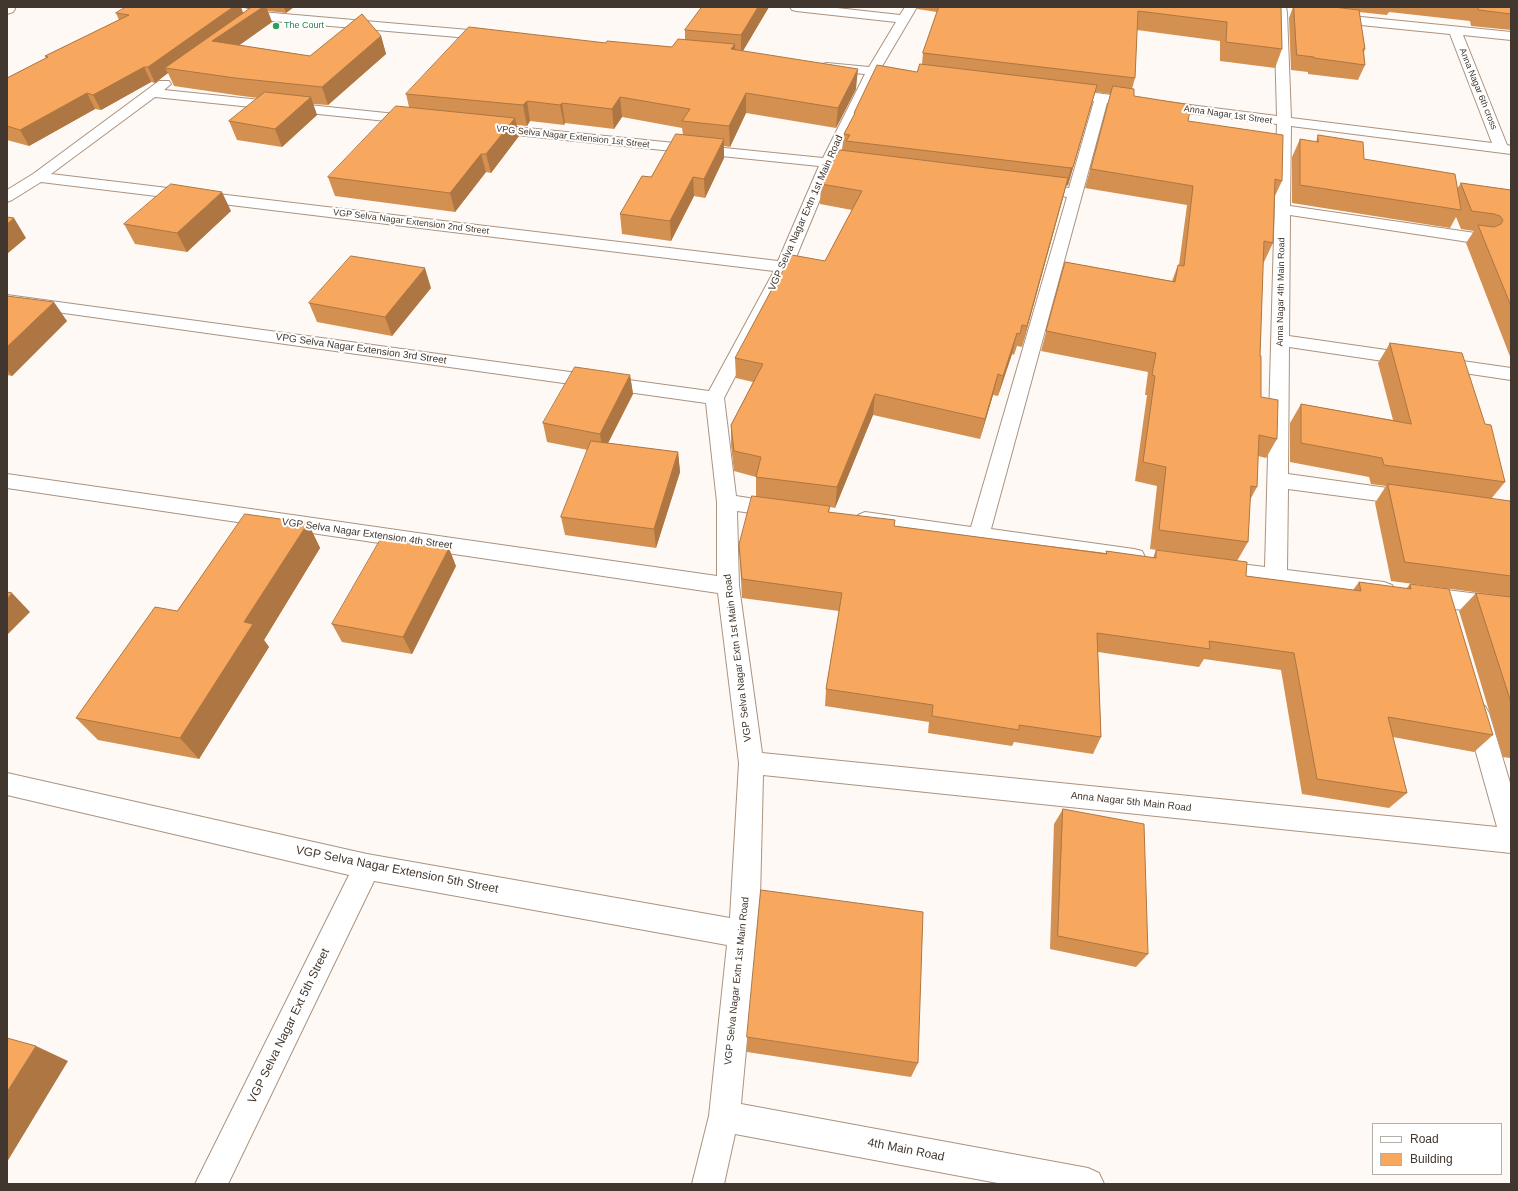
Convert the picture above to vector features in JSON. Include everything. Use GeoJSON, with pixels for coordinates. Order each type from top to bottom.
{"type":"FeatureCollection","features":[{"type":"Feature","properties":{"kind":"street"},"geometry":{"type":"LineString","coordinates":[[238,7],[237,10],[261,16],[507,38]]}},
{"type":"Feature","properties":{"kind":"street"},"geometry":{"type":"LineString","coordinates":[[796,7],[904,19]]}},
{"type":"Feature","properties":{"kind":"street","name":"VGP Selva Nagar Extn 1st Main Road"},"geometry":{"type":"LineString","coordinates":[[708,1184],[724,1116],[746,899],[751,763],[728,586],[727,502],[715,398],[784,267],[828,163],[873,71],[911,7]]}},
{"type":"Feature","properties":{"kind":"street","name":"Anna Nagar 4th Main Road"},"geometry":{"type":"LineString","coordinates":[[1276,577],[1284,122],[1279,11]]}},
{"type":"Feature","properties":{"kind":"street"},"geometry":{"type":"LineString","coordinates":[[245,25],[261,16]]}},
{"type":"Feature","properties":{"kind":"street"},"geometry":{"type":"LineString","coordinates":[[1321,16],[1511,36]]}},
{"type":"Feature","properties":{"kind":"street","name":"Anna Nagar 6th cross"},"geometry":{"type":"LineString","coordinates":[[1455,30],[1506,149]]}},
{"type":"Feature","properties":{"kind":"street"},"geometry":{"type":"LineString","coordinates":[[817,66],[913,76]]}},
{"type":"Feature","properties":{"kind":"street"},"geometry":{"type":"LineString","coordinates":[[7,197],[38,177],[177,75]]}},
{"type":"Feature","properties":{"kind":"street","name":"Anna Nagar 1st Street"},"geometry":{"type":"LineString","coordinates":[[1055,92],[1506,149]]}},
{"type":"Feature","properties":{"kind":"street"},"geometry":{"type":"LineString","coordinates":[[152,93],[430,122]]}},
{"type":"Feature","properties":{"kind":"street"},"geometry":{"type":"LineString","coordinates":[[979,535],[1102,98]]}},
{"type":"Feature","properties":{"kind":"street","name":"VPG Selva Nagar Extension 1st Street"},"geometry":{"type":"LineString","coordinates":[[470,126],[859,167]]}},
{"type":"Feature","properties":{"kind":"street","name":"VGP Selva Nagar Extension 2nd Street"},"geometry":{"type":"LineString","coordinates":[[38,177],[784,267]]}},
{"type":"Feature","properties":{"kind":"street"},"geometry":{"type":"LineString","coordinates":[[1021,186],[1075,193]]}},
{"type":"Feature","properties":{"kind":"street"},"geometry":{"type":"LineString","coordinates":[[1282,209],[1482,239]]}},
{"type":"Feature","properties":{"kind":"street","name":"VPG Selva Nagar Extension 3rd Street"},"geometry":{"type":"LineString","coordinates":[[7,300],[715,398]]}},
{"type":"Feature","properties":{"kind":"street"},"geometry":{"type":"LineString","coordinates":[[1280,340],[1511,374]]}},
{"type":"Feature","properties":{"kind":"street"},"geometry":{"type":"LineString","coordinates":[[1278,480],[1426,501]]}},
{"type":"Feature","properties":{"kind":"street","name":"VGP Selva Nagar Extension 4th Street"},"geometry":{"type":"LineString","coordinates":[[7,481],[728,586]]}},
{"type":"Feature","properties":{"kind":"street"},"geometry":{"type":"LineString","coordinates":[[727,502],[798,511]]}},
{"type":"Feature","properties":{"kind":"street"},"geometry":{"type":"LineString","coordinates":[[845,518],[1151,559]]}},
{"type":"Feature","properties":{"kind":"street"},"geometry":{"type":"LineString","coordinates":[[1198,566],[1511,607]]}},
{"type":"Feature","properties":{"kind":"street"},"geometry":{"type":"LineString","coordinates":[[1443,598],[1450,621]]}},
{"type":"Feature","properties":{"kind":"street"},"geometry":{"type":"LineString","coordinates":[[1472,696],[1511,830]]}},
{"type":"Feature","properties":{"kind":"street","name":"Anna Nagar 5th Main Road"},"geometry":{"type":"LineString","coordinates":[[751,763],[1511,841]]}},
{"type":"Feature","properties":{"kind":"street","name":"VGP Selva Nagar Extension 5th Street"},"geometry":{"type":"LineString","coordinates":[[7,784],[367,867],[742,934]]}},
{"type":"Feature","properties":{"kind":"street","name":"VGP Selva Nagar Ext 5th Street"},"geometry":{"type":"LineString","coordinates":[[211,1184],[367,867]]}},
{"type":"Feature","properties":{"kind":"street","name":"4th Main Road"},"geometry":{"type":"LineString","coordinates":[[724,1116],[1088,1184]]}},
{"type":"Feature","properties":{"kind":"building"},"geometry":{"type":"Polygon","coordinates":[[[126,7],[233,7],[148,67],[144,67],[93,95],[87,93],[20,130],[7,126],[7,78],[48,57],[45,56],[129,15],[116,13],[126,7]]]}},
{"type":"Feature","properties":{"kind":"building"},"geometry":{"type":"Polygon","coordinates":[[[252,7],[263,7],[212,41],[310,56],[362,14],[381,36],[322,87],[235,78],[165,68],[252,7]]]}},
{"type":"Feature","properties":{"kind":"building"},"geometry":{"type":"Polygon","coordinates":[[[702,7],[758,7],[741,35],[685,30],[702,7]]]}},
{"type":"Feature","properties":{"kind":"building"},"geometry":{"type":"Polygon","coordinates":[[[939,7],[1281,7],[1282,49],[1226,42],[1227,22],[1138,11],[1135,78],[923,53],[939,7]]]}},
{"type":"Feature","properties":{"kind":"building"},"geometry":{"type":"Polygon","coordinates":[[[1294,7],[1333,7],[1359,10],[1365,49],[1363,49],[1365,65],[1297,55],[1294,7]]]}},
{"type":"Feature","properties":{"kind":"building"},"geometry":{"type":"Polygon","coordinates":[[[1478,7],[1511,7],[1511,14],[1479,10],[1478,7]]]}},
{"type":"Feature","properties":{"kind":"building"},"geometry":{"type":"Polygon","coordinates":[[[469,27],[606,43],[607,41],[672,47],[678,39],[735,44],[731,49],[858,69],[838,108],[746,93],[729,126],[682,121],[690,109],[620,97],[612,109],[562,103],[560,105],[527,101],[523,105],[406,94],[469,27]]]}},
{"type":"Feature","properties":{"kind":"building"},"geometry":{"type":"Polygon","coordinates":[[[920,64],[1097,85],[1073,167],[1071,168],[846,141],[850,135],[844,134],[877,65],[917,72],[920,64]]]}},
{"type":"Feature","properties":{"kind":"building"},"geometry":{"type":"Polygon","coordinates":[[[1113,86],[1134,89],[1134,96],[1191,105],[1188,121],[1283,135],[1282,181],[1275,179],[1273,243],[1264,241],[1260,356],[1261,397],[1278,400],[1277,439],[1259,435],[1257,487],[1251,486],[1248,542],[1159,530],[1166,467],[1143,462],[1155,376],[1152,375],[1156,353],[1046,331],[1065,262],[1175,282],[1178,265],[1184,266],[1193,186],[1091,169],[1113,86]]]}},
{"type":"Feature","properties":{"kind":"building"},"geometry":{"type":"Polygon","coordinates":[[[265,92],[311,97],[275,129],[229,121],[265,92]]]}},
{"type":"Feature","properties":{"kind":"building"},"geometry":{"type":"Polygon","coordinates":[[[396,106],[515,118],[486,154],[481,154],[450,193],[328,177],[396,106]]]}},
{"type":"Feature","properties":{"kind":"building"},"geometry":{"type":"Polygon","coordinates":[[[676,134],[724,139],[704,179],[693,177],[670,221],[620,214],[642,176],[651,177],[676,134]]]}},
{"type":"Feature","properties":{"kind":"building"},"geometry":{"type":"Polygon","coordinates":[[[1318,135],[1363,142],[1364,159],[1455,174],[1461,210],[1300,185],[1300,139],[1318,142],[1318,135]]]}},
{"type":"Feature","properties":{"kind":"building"},"geometry":{"type":"Polygon","coordinates":[[[840,150],[1068,178],[1027,326],[1022,325],[1020,334],[1017,333],[1003,376],[998,374],[985,419],[875,394],[837,487],[756,477],[761,457],[734,451],[731,425],[763,364],[735,358],[792,255],[825,261],[862,191],[821,184],[840,150]]]}},
{"type":"Feature","properties":{"kind":"building"},"geometry":{"type":"Polygon","coordinates":[[[1461,183],[1511,190],[1511,306],[1478,225],[1494,227],[1501,224],[1503,220],[1500,216],[1494,214],[1472,211],[1461,183]]]}},
{"type":"Feature","properties":{"kind":"building"},"geometry":{"type":"Polygon","coordinates":[[[171,184],[222,192],[177,233],[124,224],[171,184]]]}},
{"type":"Feature","properties":{"kind":"building"},"geometry":{"type":"Polygon","coordinates":[[[7,217],[14,218],[7,224],[7,217]]]}},
{"type":"Feature","properties":{"kind":"building"},"geometry":{"type":"Polygon","coordinates":[[[351,256],[425,268],[385,317],[309,303],[351,256]]]}},
{"type":"Feature","properties":{"kind":"building"},"geometry":{"type":"Polygon","coordinates":[[[7,296],[54,302],[7,347],[7,296]]]}},
{"type":"Feature","properties":{"kind":"building"},"geometry":{"type":"Polygon","coordinates":[[[1390,343],[1462,353],[1485,424],[1491,425],[1505,482],[1384,465],[1382,458],[1301,443],[1301,404],[1411,424],[1390,343]]]}},
{"type":"Feature","properties":{"kind":"building"},"geometry":{"type":"Polygon","coordinates":[[[575,367],[630,375],[600,434],[543,423],[575,367]]]}},
{"type":"Feature","properties":{"kind":"building"},"geometry":{"type":"Polygon","coordinates":[[[591,441],[678,452],[654,529],[561,517],[591,441]]]}},
{"type":"Feature","properties":{"kind":"building"},"geometry":{"type":"Polygon","coordinates":[[[1388,484],[1510,501],[1511,576],[1405,562],[1388,484]]]}},
{"type":"Feature","properties":{"kind":"building"},"geometry":{"type":"Polygon","coordinates":[[[752,496],[830,506],[828,512],[895,520],[894,526],[1107,554],[1106,551],[1156,558],[1156,550],[1247,562],[1246,576],[1361,591],[1359,582],[1411,589],[1410,584],[1449,589],[1493,735],[1388,717],[1407,793],[1317,779],[1294,653],[1209,641],[1210,649],[1097,633],[1101,737],[1019,725],[1019,730],[932,716],[933,705],[826,689],[842,593],[742,579],[739,545],[752,496]]]}},
{"type":"Feature","properties":{"kind":"building"},"geometry":{"type":"Polygon","coordinates":[[[245,514],[308,523],[244,622],[253,624],[180,738],[76,718],[155,607],[177,611],[245,514]]]}},
{"type":"Feature","properties":{"kind":"building"},"geometry":{"type":"Polygon","coordinates":[[[382,537],[449,548],[403,637],[332,624],[382,537]]]}},
{"type":"Feature","properties":{"kind":"building"},"geometry":{"type":"Polygon","coordinates":[[[7,592],[12,593],[7,599],[7,592]]]}},
{"type":"Feature","properties":{"kind":"building"},"geometry":{"type":"Polygon","coordinates":[[[1476,593],[1511,597],[1511,702],[1476,593]]]}},
{"type":"Feature","properties":{"kind":"building"},"geometry":{"type":"Polygon","coordinates":[[[1063,809],[1144,824],[1148,954],[1058,936],[1063,809]]]}},
{"type":"Feature","properties":{"kind":"building"},"geometry":{"type":"Polygon","coordinates":[[[761,890],[923,912],[918,1063],[747,1037],[761,890]]]}},
{"type":"Feature","properties":{"kind":"building"},"geometry":{"type":"Polygon","coordinates":[[[7,1038],[36,1046],[7,1092],[7,1038]]]}},
{"type":"Feature","properties":{"kind":"place","name":"The Court"},"geometry":{"type":"Point","coordinates":[276,26]}}]}
